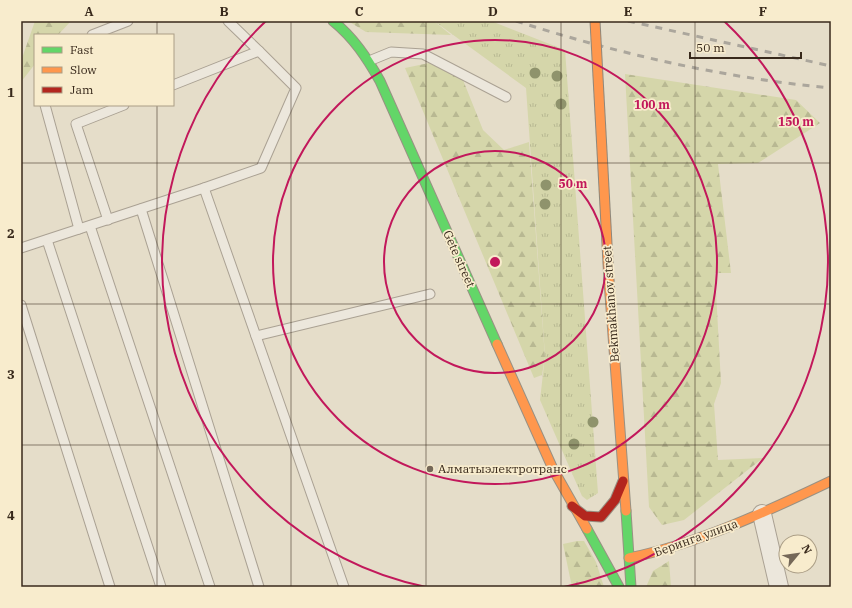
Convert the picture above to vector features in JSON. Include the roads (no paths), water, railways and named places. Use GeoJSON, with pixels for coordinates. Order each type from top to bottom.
{"type":"FeatureCollection","features":[{"type":"Feature","properties":{"kind":"main road","name":"Gete street"},"geometry":{"type":"LineString","coordinates":[[333,21],[346,30],[370,61],[553,469],[572,506],[619,587]]}},
{"type":"Feature","properties":{"kind":"main road","name":"Bekmakhanov street"},"geometry":{"type":"LineString","coordinates":[[595,21],[609,281],[631,587]]}},
{"type":"Feature","properties":{"kind":"main road"},"geometry":{"type":"LineString","coordinates":[[572,506],[580,514],[586,517],[601,516],[615,500],[624,481]]}},
{"type":"Feature","properties":{"kind":"main road","name":"Беринга улица"},"geometry":{"type":"LineString","coordinates":[[629,558],[654,554],[762,514],[831,481]]}},
{"type":"Feature","properties":{"kind":"street"},"geometry":{"type":"LineString","coordinates":[[762,514],[779,587]]}},
{"type":"Feature","properties":{"kind":"lane"},"geometry":{"type":"LineString","coordinates":[[95,34],[128,21]]}},
{"type":"Feature","properties":{"kind":"lane"},"geometry":{"type":"LineString","coordinates":[[21,248],[261,168],[296,88],[228,21]]}},
{"type":"Feature","properties":{"kind":"lane"},"geometry":{"type":"LineString","coordinates":[[174,85],[260,51]]}},
{"type":"Feature","properties":{"kind":"lane"},"geometry":{"type":"LineString","coordinates":[[370,61],[391,52],[423,54],[506,97]]}},
{"type":"Feature","properties":{"kind":"lane"},"geometry":{"type":"LineString","coordinates":[[45,106],[79,229]]}},
{"type":"Feature","properties":{"kind":"lane"},"geometry":{"type":"LineString","coordinates":[[108,220],[76,124],[121,106]]}},
{"type":"Feature","properties":{"kind":"lane"},"geometry":{"type":"LineString","coordinates":[[204,188],[344,587]]}},
{"type":"Feature","properties":{"kind":"lane"},"geometry":{"type":"LineString","coordinates":[[141,209],[259,587]]}},
{"type":"Feature","properties":{"kind":"lane"},"geometry":{"type":"LineString","coordinates":[[90,226],[210,587]]}},
{"type":"Feature","properties":{"kind":"lane"},"geometry":{"type":"LineString","coordinates":[[47,240],[161,587]]}},
{"type":"Feature","properties":{"kind":"lane"},"geometry":{"type":"LineString","coordinates":[[256,336],[430,294]]}},
{"type":"Feature","properties":{"kind":"lane"},"geometry":{"type":"LineString","coordinates":[[21,305],[110,587]]}},
{"type":"Feature","properties":{"kind":"railway"},"geometry":{"type":"LineString","coordinates":[[516,21],[594,44],[672,63],[751,78],[831,88]]}},
{"type":"Feature","properties":{"kind":"railway"},"geometry":{"type":"LineString","coordinates":[[628,21],[831,66]]}},
{"type":"Feature","properties":{"kind":"place","name":"Алматыэлектротранс"},"geometry":{"type":"Point","coordinates":[430,469]}}]}
